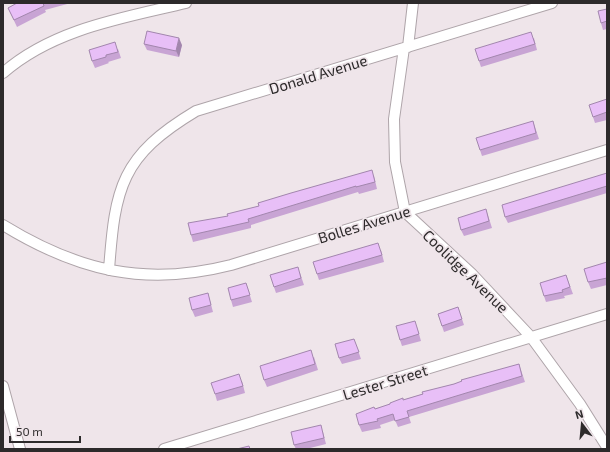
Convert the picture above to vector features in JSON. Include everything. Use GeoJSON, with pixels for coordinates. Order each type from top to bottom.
{"type":"FeatureCollection","features":[{"type":"Feature","properties":{"kind":"street"},"geometry":{"type":"LineString","coordinates":[[3,73],[30,52],[59,39],[133,15],[186,3]]}},
{"type":"Feature","properties":{"kind":"street"},"geometry":{"type":"LineString","coordinates":[[405,212],[395,162],[394,126],[396,94],[413,3]]}},
{"type":"Feature","properties":{"kind":"street","name":"Donald Avenue"},"geometry":{"type":"LineString","coordinates":[[113,271],[112,224],[119,194],[127,172],[145,148],[172,126],[196,111],[552,3]]}},
{"type":"Feature","properties":{"kind":"street","name":"Bolles Avenue"},"geometry":{"type":"LineString","coordinates":[[3,225],[44,248],[71,259],[113,271],[159,275],[210,270],[607,150]]}},
{"type":"Feature","properties":{"kind":"street","name":"Coolidge Avenue"},"geometry":{"type":"LineString","coordinates":[[405,212],[472,274],[532,337],[573,393],[607,447]]}},
{"type":"Feature","properties":{"kind":"street","name":"Lester Street"},"geometry":{"type":"LineString","coordinates":[[164,449],[607,314]]}},
{"type":"Feature","properties":{"kind":"street"},"geometry":{"type":"LineString","coordinates":[[3,386],[20,449]]}},
{"type":"Feature","properties":{"kind":"building"},"geometry":{"type":"Polygon","coordinates":[[[17,3],[43,3],[44,6],[14,20],[8,8],[17,3]]]}},
{"type":"Feature","properties":{"kind":"building"},"geometry":{"type":"Polygon","coordinates":[[[607,9],[607,21],[601,23],[598,11],[607,9]]]}},
{"type":"Feature","properties":{"kind":"building"},"geometry":{"type":"Polygon","coordinates":[[[147,31],[179,38],[176,51],[144,44],[147,31]]]}},
{"type":"Feature","properties":{"kind":"building"},"geometry":{"type":"Polygon","coordinates":[[[531,32],[535,44],[479,61],[475,49],[531,32]]]}},
{"type":"Feature","properties":{"kind":"building"},"geometry":{"type":"Polygon","coordinates":[[[115,42],[118,52],[92,61],[89,50],[115,42]]]}},
{"type":"Feature","properties":{"kind":"building"},"geometry":{"type":"Polygon","coordinates":[[[607,99],[607,112],[593,117],[589,105],[607,99]]]}},
{"type":"Feature","properties":{"kind":"building"},"geometry":{"type":"Polygon","coordinates":[[[533,121],[536,133],[480,150],[476,138],[533,121]]]}},
{"type":"Feature","properties":{"kind":"building"},"geometry":{"type":"Polygon","coordinates":[[[372,170],[375,182],[356,186],[248,219],[249,222],[191,235],[188,223],[228,216],[227,214],[259,206],[258,203],[372,170]]]}},
{"type":"Feature","properties":{"kind":"building"},"geometry":{"type":"Polygon","coordinates":[[[607,173],[607,186],[505,217],[502,205],[607,173]]]}},
{"type":"Feature","properties":{"kind":"building"},"geometry":{"type":"Polygon","coordinates":[[[486,209],[489,221],[461,230],[458,218],[486,209]]]}},
{"type":"Feature","properties":{"kind":"building"},"geometry":{"type":"Polygon","coordinates":[[[378,243],[382,255],[317,274],[313,262],[378,243]]]}},
{"type":"Feature","properties":{"kind":"building"},"geometry":{"type":"Polygon","coordinates":[[[607,262],[607,278],[588,282],[584,269],[607,262]]]}},
{"type":"Feature","properties":{"kind":"building"},"geometry":{"type":"Polygon","coordinates":[[[298,267],[301,278],[274,287],[270,275],[298,267]]]}},
{"type":"Feature","properties":{"kind":"building"},"geometry":{"type":"Polygon","coordinates":[[[566,275],[570,287],[562,290],[563,292],[544,296],[540,283],[566,275]]]}},
{"type":"Feature","properties":{"kind":"building"},"geometry":{"type":"Polygon","coordinates":[[[246,283],[250,295],[231,300],[228,288],[246,283]]]}},
{"type":"Feature","properties":{"kind":"building"},"geometry":{"type":"Polygon","coordinates":[[[208,293],[211,305],[192,310],[189,298],[208,293]]]}},
{"type":"Feature","properties":{"kind":"building"},"geometry":{"type":"Polygon","coordinates":[[[458,307],[462,319],[442,326],[438,314],[458,307]]]}},
{"type":"Feature","properties":{"kind":"building"},"geometry":{"type":"Polygon","coordinates":[[[415,321],[419,334],[400,340],[396,326],[415,321]]]}},
{"type":"Feature","properties":{"kind":"building"},"geometry":{"type":"Polygon","coordinates":[[[354,339],[359,352],[339,358],[335,344],[354,339]]]}},
{"type":"Feature","properties":{"kind":"building"},"geometry":{"type":"Polygon","coordinates":[[[311,350],[315,364],[264,380],[260,366],[311,350]]]}},
{"type":"Feature","properties":{"kind":"building"},"geometry":{"type":"Polygon","coordinates":[[[519,364],[522,376],[407,411],[409,417],[395,421],[393,414],[377,419],[378,421],[359,425],[356,414],[374,407],[375,409],[403,398],[403,400],[423,394],[422,392],[519,364]]]}},
{"type":"Feature","properties":{"kind":"building"},"geometry":{"type":"Polygon","coordinates":[[[239,374],[243,386],[215,394],[211,383],[239,374]]]}},
{"type":"Feature","properties":{"kind":"building"},"geometry":{"type":"Polygon","coordinates":[[[321,425],[324,438],[294,445],[291,432],[321,425]]]}},
{"type":"Feature","properties":{"kind":"building"},"geometry":{"type":"Polygon","coordinates":[[[249,446],[250,449],[237,449],[249,446]]]}}]}
